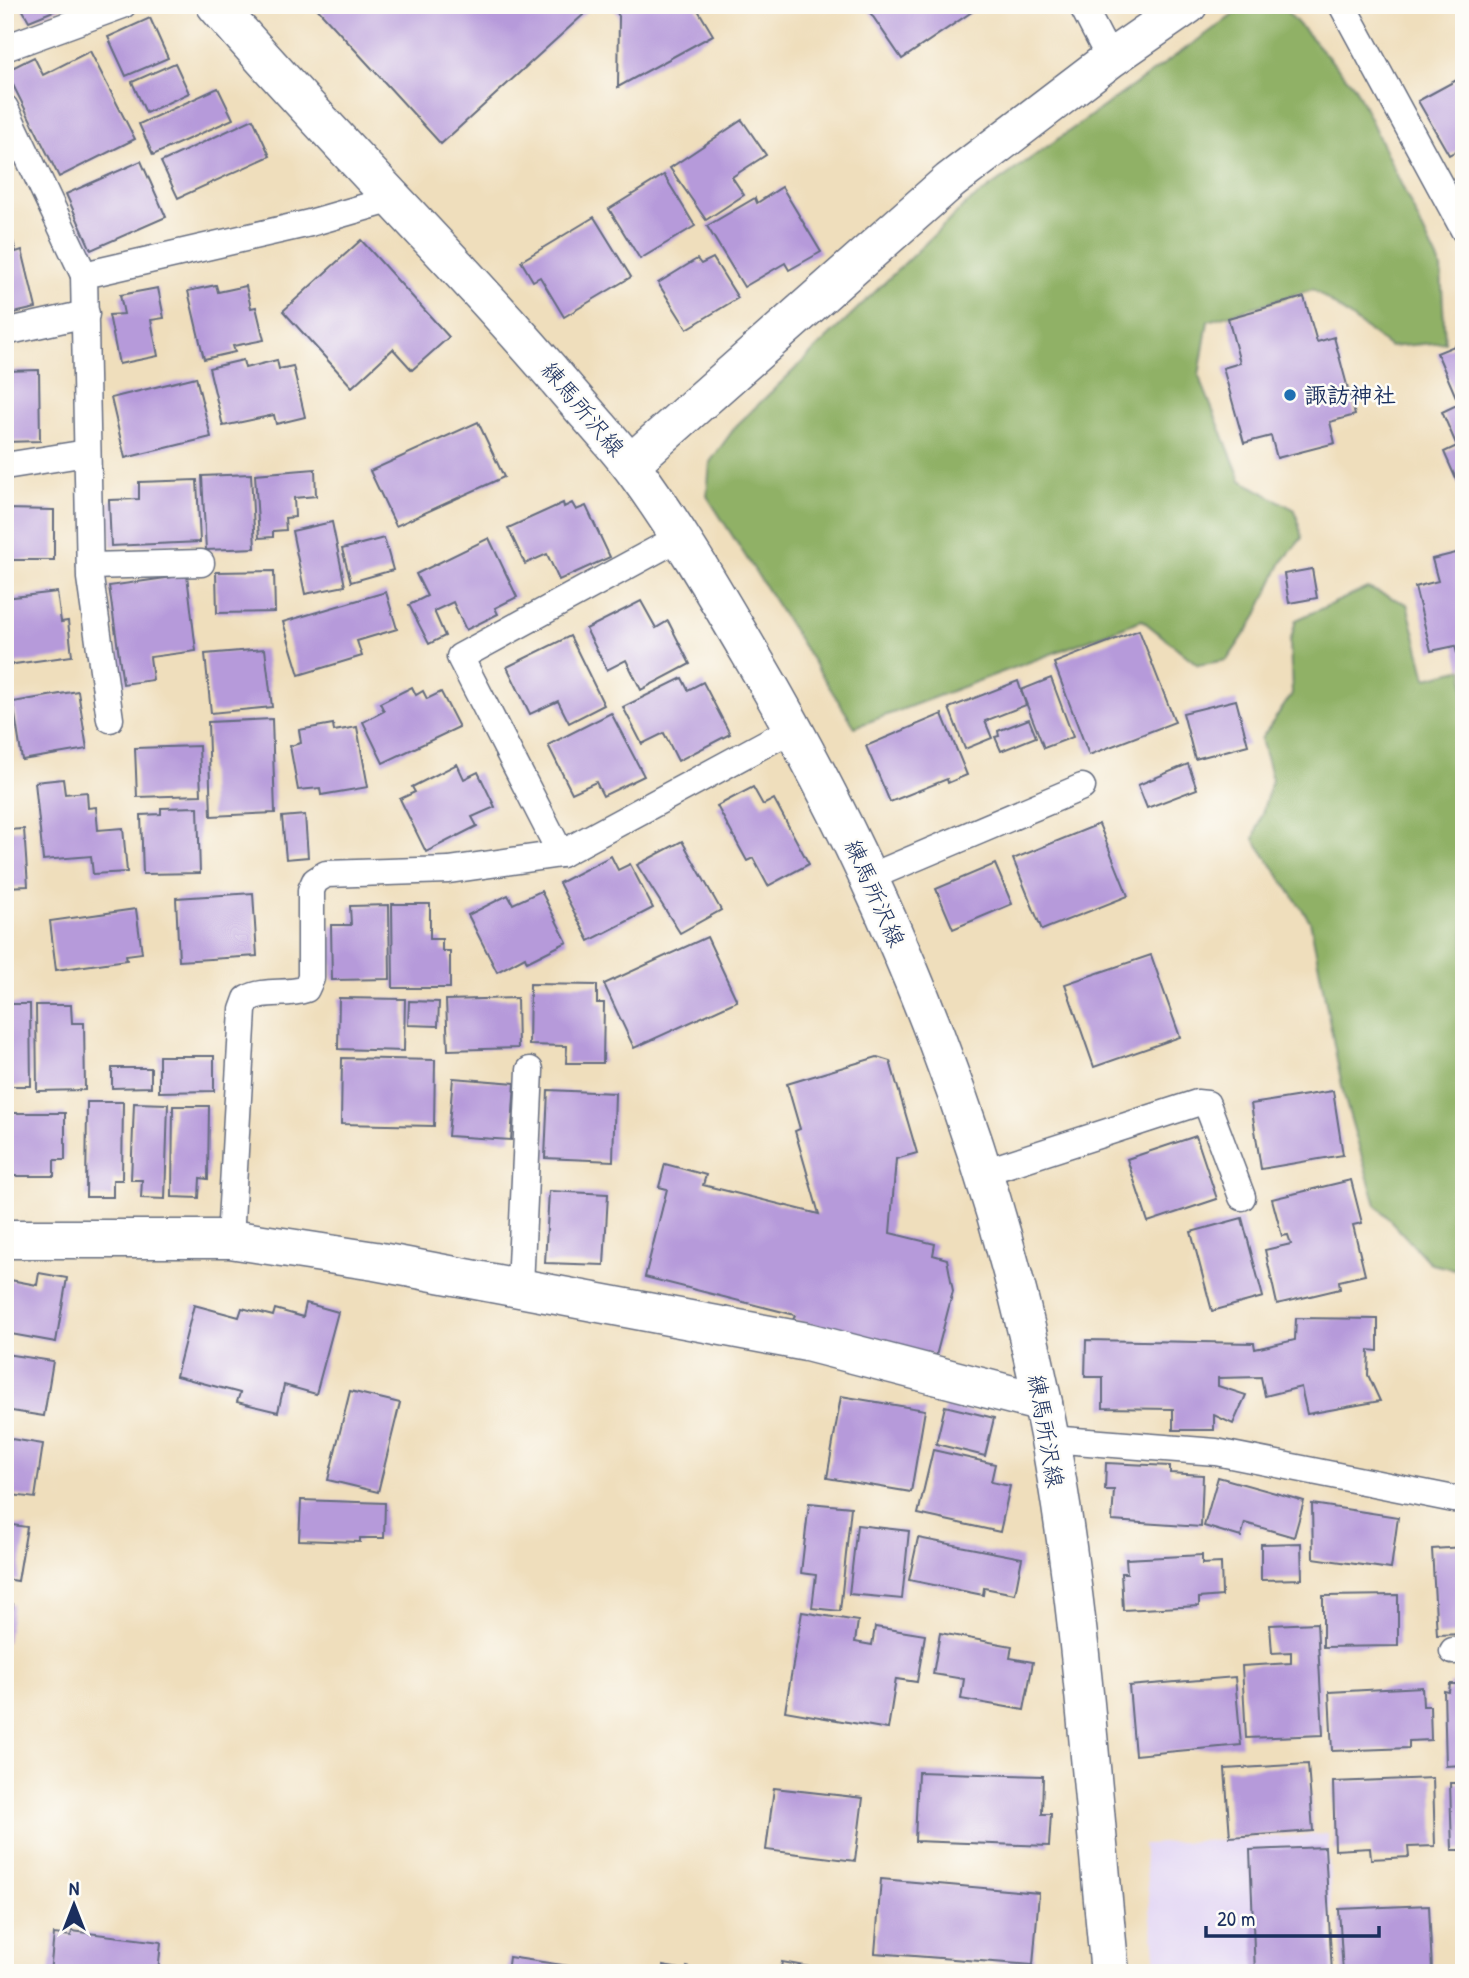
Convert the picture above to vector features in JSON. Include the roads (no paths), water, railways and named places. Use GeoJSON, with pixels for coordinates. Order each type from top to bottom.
{"type":"FeatureCollection","features":[{"type":"Feature","properties":{"kind":"main road","name":"練馬所沢線"},"geometry":{"type":"LineString","coordinates":[[216,5],[291,92],[514,327],[630,464],[681,536],[794,728],[870,877],[931,1023],[984,1172],[1043,1402],[1078,1652],[1110,1973]]}},
{"type":"Feature","properties":{"kind":"main road"},"geometry":{"type":"LineString","coordinates":[[630,464],[950,181],[1110,59],[1188,5]]}},
{"type":"Feature","properties":{"kind":"main road"},"geometry":{"type":"LineString","coordinates":[[5,1239],[230,1239],[520,1286],[807,1342],[1043,1402]]}},
{"type":"Feature","properties":{"kind":"lane"},"geometry":{"type":"LineString","coordinates":[[5,48],[123,5]]}},
{"type":"Feature","properties":{"kind":"lane"},"geometry":{"type":"LineString","coordinates":[[1082,5],[1110,59]]}},
{"type":"Feature","properties":{"kind":"lane"},"geometry":{"type":"LineString","coordinates":[[1342,5],[1464,230]]}},
{"type":"Feature","properties":{"kind":"lane"},"geometry":{"type":"LineString","coordinates":[[5,108],[84,275],[90,566],[110,719]]}},
{"type":"Feature","properties":{"kind":"lane"},"geometry":{"type":"LineString","coordinates":[[84,275],[310,223],[393,199]]}},
{"type":"Feature","properties":{"kind":"lane"},"geometry":{"type":"LineString","coordinates":[[5,332],[86,314]]}},
{"type":"Feature","properties":{"kind":"lane"},"geometry":{"type":"LineString","coordinates":[[5,466],[87,453]]}},
{"type":"Feature","properties":{"kind":"lane"},"geometry":{"type":"LineString","coordinates":[[561,854],[460,657],[681,536]]}},
{"type":"Feature","properties":{"kind":"lane"},"geometry":{"type":"LineString","coordinates":[[90,566],[201,563]]}},
{"type":"Feature","properties":{"kind":"lane"},"geometry":{"type":"LineString","coordinates":[[230,1239],[243,1010],[247,999],[257,993],[295,993],[306,989],[311,978],[311,890],[315,881],[326,874],[449,870],[561,854],[794,728]]}},
{"type":"Feature","properties":{"kind":"lane"},"geometry":{"type":"LineString","coordinates":[[870,877],[1082,787]]}},
{"type":"Feature","properties":{"kind":"lane"},"geometry":{"type":"LineString","coordinates":[[520,1286],[530,1070]]}},
{"type":"Feature","properties":{"kind":"lane"},"geometry":{"type":"LineString","coordinates":[[984,1172],[1197,1103],[1207,1104],[1242,1197]]}},
{"type":"Feature","properties":{"kind":"lane"},"geometry":{"type":"LineString","coordinates":[[1050,1439],[1216,1452],[1464,1500]]}},
{"type":"Feature","properties":{"kind":"place","name":"諏訪神社"},"geometry":{"type":"Point","coordinates":[1290,395]}}]}
